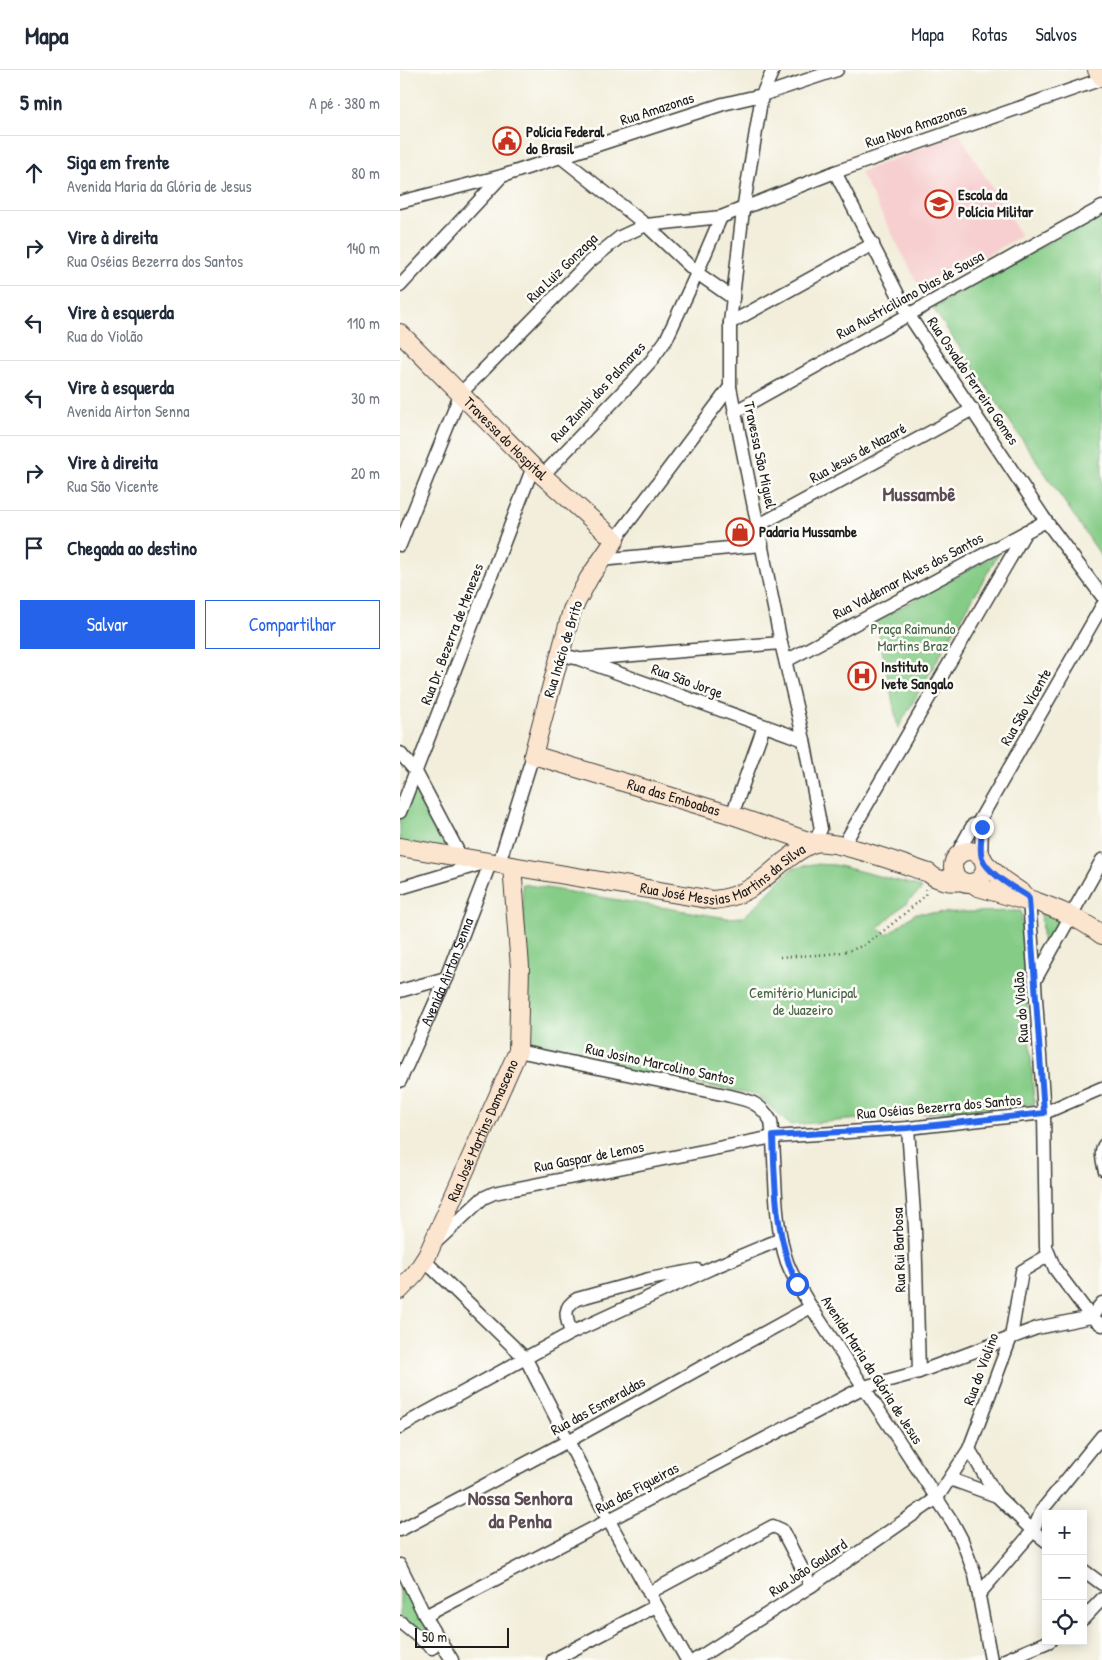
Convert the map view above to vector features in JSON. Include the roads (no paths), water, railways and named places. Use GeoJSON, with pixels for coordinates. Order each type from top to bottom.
{"type":"FeatureCollection","features":[{"type":"Feature","properties":{"kind":"street","name":"Travessa São Miguel"},"geometry":{"type":"LineString","coordinates":[[773,70],[762,95],[743,210],[730,323],[730,387],[781,642],[804,740],[821,828],[814,843]]}},
{"type":"Feature","properties":{"kind":"street","name":"Rua Amazonas"},"geometry":{"type":"LineString","coordinates":[[400,202],[502,176],[562,158],[723,104],[762,95],[837,70]]}},
{"type":"Feature","properties":{"kind":"street"},"geometry":{"type":"LineString","coordinates":[[1097,70],[1102,78]]}},
{"type":"Feature","properties":{"kind":"street","name":"Rua Nova Amazonas"},"geometry":{"type":"LineString","coordinates":[[743,210],[835,172],[1102,78]]}},
{"type":"Feature","properties":{"kind":"street"},"geometry":{"type":"LineString","coordinates":[[562,158],[646,225],[697,273],[733,298]]}},
{"type":"Feature","properties":{"kind":"street","name":"Rua Osvaldo Ferreira Gomes"},"geometry":{"type":"LineString","coordinates":[[835,172],[908,314],[1046,521],[1102,596]]}},
{"type":"Feature","properties":{"kind":"street"},"geometry":{"type":"LineString","coordinates":[[400,286],[502,176]]}},
{"type":"Feature","properties":{"kind":"street","name":"Rua Austriciliano Dias de Sousa"},"geometry":{"type":"LineString","coordinates":[[734,412],[1102,207]]}},
{"type":"Feature","properties":{"kind":"street","name":"Rua Luiz Gonzaga"},"geometry":{"type":"LineString","coordinates":[[461,393],[588,262],[620,237],[646,225],[721,217],[743,210]]}},
{"type":"Feature","properties":{"kind":"street","name":"Rua Zumbi dos Palmares"},"geometry":{"type":"LineString","coordinates":[[538,471],[651,361],[666,340],[721,217]]}},
{"type":"Feature","properties":{"kind":"street"},"geometry":{"type":"LineString","coordinates":[[730,323],[873,244]]}},
{"type":"Feature","properties":{"kind":"street","name":"Travessa do Hospital"},"geometry":{"type":"LineString","coordinates":[[400,333],[538,471],[615,540]]}},
{"type":"Feature","properties":{"kind":"street","name":"Rua Inácio de Brito"},"geometry":{"type":"LineString","coordinates":[[500,863],[533,755],[572,610],[580,593],[600,560],[730,387]]}},
{"type":"Feature","properties":{"kind":"street"},"geometry":{"type":"LineString","coordinates":[[400,545],[461,393]]}},
{"type":"Feature","properties":{"kind":"street","name":"Rua Jesus de Nazaré"},"geometry":{"type":"LineString","coordinates":[[759,526],[973,409]]}},
{"type":"Feature","properties":{"kind":"street","name":"Rua Dr. Bezerra de Menezes"},"geometry":{"type":"LineString","coordinates":[[400,812],[538,471]]}},
{"type":"Feature","properties":{"kind":"street","name":"Rua Valdemar Alves dos Santos"},"geometry":{"type":"LineString","coordinates":[[786,661],[1046,521]]}},
{"type":"Feature","properties":{"kind":"street"},"geometry":{"type":"LineString","coordinates":[[843,846],[1026,531]]}},
{"type":"Feature","properties":{"kind":"street"},"geometry":{"type":"LineString","coordinates":[[600,560],[762,544]]}},
{"type":"Feature","properties":{"kind":"street","name":"Rua São Vicente"},"geometry":{"type":"LineString","coordinates":[[956,860],[958,852],[973,825],[978,823],[1102,606]]}},
{"type":"Feature","properties":{"kind":"street"},"geometry":{"type":"LineString","coordinates":[[579,659],[781,642]]}},
{"type":"Feature","properties":{"kind":"street","name":"Rua São Jorge"},"geometry":{"type":"LineString","coordinates":[[559,654],[579,659],[804,740]]}},
{"type":"Feature","properties":{"kind":"street"},"geometry":{"type":"LineString","coordinates":[[732,815],[764,726]]}},
{"type":"Feature","properties":{"kind":"street"},"geometry":{"type":"LineString","coordinates":[[400,753],[416,772],[461,857]]}},
{"type":"Feature","properties":{"kind":"street","name":"Rua das Emboabas"},"geometry":{"type":"LineString","coordinates":[[533,755],[732,815],[814,843]]}},
{"type":"Feature","properties":{"kind":"street"},"geometry":{"type":"LineString","coordinates":[[956,860],[932,868],[929,872],[931,876],[954,882],[967,882],[981,878],[984,873],[982,827],[978,823]]}},
{"type":"Feature","properties":{"kind":"street","name":"Rua José Messias Martins da Silva"},"geometry":{"type":"LineString","coordinates":[[400,847],[713,900],[738,896],[792,856],[814,843],[843,846],[929,872]]}},
{"type":"Feature","properties":{"kind":"street"},"geometry":{"type":"LineString","coordinates":[[1029,899],[1026,901],[967,882],[954,873],[956,860],[961,854],[972,852],[983,860],[996,874],[1029,899],[1072,915],[1102,936]]}},
{"type":"Feature","properties":{"kind":"street"},"geometry":{"type":"LineString","coordinates":[[1035,980],[1102,860]]}},
{"type":"Feature","properties":{"kind":"street"},"geometry":{"type":"LineString","coordinates":[[400,888],[500,863]]}},
{"type":"Feature","properties":{"kind":"street","name":"Avenida Airton Senna"},"geometry":{"type":"LineString","coordinates":[[400,1081],[500,863]]}},
{"type":"Feature","properties":{"kind":"street","name":"Rua José Martins Damasceno"},"geometry":{"type":"LineString","coordinates":[[400,1290],[428,1254],[518,1050],[520,967],[500,863]]}},
{"type":"Feature","properties":{"kind":"street","name":"Rua do Violão"},"geometry":{"type":"LineString","coordinates":[[1029,899],[1044,1113],[1046,1246],[1055,1269],[1091,1317],[1102,1325]]}},
{"type":"Feature","properties":{"kind":"street"},"geometry":{"type":"LineString","coordinates":[[400,990],[446,978]]}},
{"type":"Feature","properties":{"kind":"street","name":"Rua Josino Marcolino Santos"},"geometry":{"type":"LineString","coordinates":[[518,1050],[754,1102],[765,1111],[771,1120],[773,1136]]}},
{"type":"Feature","properties":{"kind":"street","name":"Rua Oséias Bezerra dos Santos"},"geometry":{"type":"LineString","coordinates":[[773,1136],[908,1128],[1044,1113],[1102,1088]]}},
{"type":"Feature","properties":{"kind":"street","name":"Rua Rui Barbosa"},"geometry":{"type":"LineString","coordinates":[[908,1128],[915,1229],[919,1372]]}},
{"type":"Feature","properties":{"kind":"street","name":"Avenida Maria da Glória de Jesus"},"geometry":{"type":"LineString","coordinates":[[773,1136],[774,1178],[781,1238],[788,1264],[811,1307],[937,1498],[962,1540],[975,1575],[990,1660]]}},
{"type":"Feature","properties":{"kind":"street","name":"Rua Gaspar de Lemos"},"geometry":{"type":"LineString","coordinates":[[428,1254],[483,1198],[494,1193],[773,1136]]}},
{"type":"Feature","properties":{"kind":"street"},"geometry":{"type":"LineString","coordinates":[[400,1427],[571,1333],[781,1238]]}},
{"type":"Feature","properties":{"kind":"street"},"geometry":{"type":"LineString","coordinates":[[428,1254],[526,1359],[609,1521],[687,1660]]}},
{"type":"Feature","properties":{"kind":"street","name":"Rua do Violino"},"geometry":{"type":"LineString","coordinates":[[937,1498],[969,1449],[1011,1337],[1022,1271],[1050,1255]]}},
{"type":"Feature","properties":{"kind":"street"},"geometry":{"type":"LineString","coordinates":[[571,1333],[566,1318],[567,1308],[570,1303],[577,1299],[649,1279],[712,1268]]}},
{"type":"Feature","properties":{"kind":"street"},"geometry":{"type":"LineString","coordinates":[[1091,1317],[1102,1303]]}},
{"type":"Feature","properties":{"kind":"street","name":"Rua das Esmeraldas"},"geometry":{"type":"LineString","coordinates":[[400,1530],[568,1441],[811,1307]]}},
{"type":"Feature","properties":{"kind":"street","name":"Rua das Figueiras"},"geometry":{"type":"LineString","coordinates":[[426,1616],[864,1387],[919,1372],[1037,1328],[1091,1317]]}},
{"type":"Feature","properties":{"kind":"street"},"geometry":{"type":"LineString","coordinates":[[979,1594],[1032,1531],[1042,1510],[1102,1436]]}},
{"type":"Feature","properties":{"kind":"street"},"geometry":{"type":"LineString","coordinates":[[969,1449],[997,1496],[1032,1531],[1042,1538]]}},
{"type":"Feature","properties":{"kind":"street"},"geometry":{"type":"LineString","coordinates":[[950,1479],[997,1496]]}},
{"type":"Feature","properties":{"kind":"street","name":"Rua João Goulard"},"geometry":{"type":"LineString","coordinates":[[695,1660],[812,1586],[937,1498]]}},
{"type":"Feature","properties":{"kind":"street"},"geometry":{"type":"LineString","coordinates":[[648,1593],[773,1526],[782,1530],[812,1586]]}},
{"type":"Feature","properties":{"kind":"street"},"geometry":{"type":"LineString","coordinates":[[400,1565],[426,1616],[452,1660]]}},
{"type":"Feature","properties":{"kind":"street"},"geometry":{"type":"LineString","coordinates":[[1087,1573],[1102,1584]]}},
{"type":"Feature","properties":{"kind":"street"},"geometry":{"type":"LineString","coordinates":[[1087,1615],[1102,1599]]}},
{"type":"Feature","properties":{"kind":"street"},"geometry":{"type":"LineString","coordinates":[[553,1660],[656,1606]]}},
{"type":"Feature","properties":{"kind":"street"},"geometry":{"type":"LineString","coordinates":[[400,1622],[430,1654]]}},
{"type":"Feature","properties":{"kind":"street"},"geometry":{"type":"LineString","coordinates":[[430,1654],[436,1634]]}},
{"type":"Feature","properties":{"kind":"street"},"geometry":{"type":"LineString","coordinates":[[1005,1660],[1042,1644]]}},
{"type":"Feature","properties":{"kind":"lane"},"geometry":{"type":"LineString","coordinates":[[1102,1143],[1098,1148],[1098,1152],[1102,1172]]}},
{"type":"Feature","properties":{"kind":"place","name":"Polícia Federal do Brasil"},"geometry":{"type":"Point","coordinates":[507,141]}},
{"type":"Feature","properties":{"kind":"place","name":"Escola da Polícia Militar"},"geometry":{"type":"Point","coordinates":[939,204]}},
{"type":"Feature","properties":{"kind":"place","name":"Padaria Mussambe"},"geometry":{"type":"Point","coordinates":[740,532]}},
{"type":"Feature","properties":{"kind":"place","name":"Instituto Ivete Sangalo"},"geometry":{"type":"Point","coordinates":[862,676]}},
{"type":"Feature","properties":{"kind":"district","name":"Mussambê"},"geometry":{"type":"Point","coordinates":[919,494]}},
{"type":"Feature","properties":{"kind":"district","name":"Nossa Senhora da Penha"},"geometry":{"type":"Point","coordinates":[520,1510]}},
{"type":"Feature","properties":{"kind":"park label","name":"Praça Raimundo Martins Braz"},"geometry":{"type":"Point","coordinates":[913,638]}},
{"type":"Feature","properties":{"kind":"park label","name":"Cemitério Municipal de Juazeiro"},"geometry":{"type":"Point","coordinates":[803,1002]}}]}
